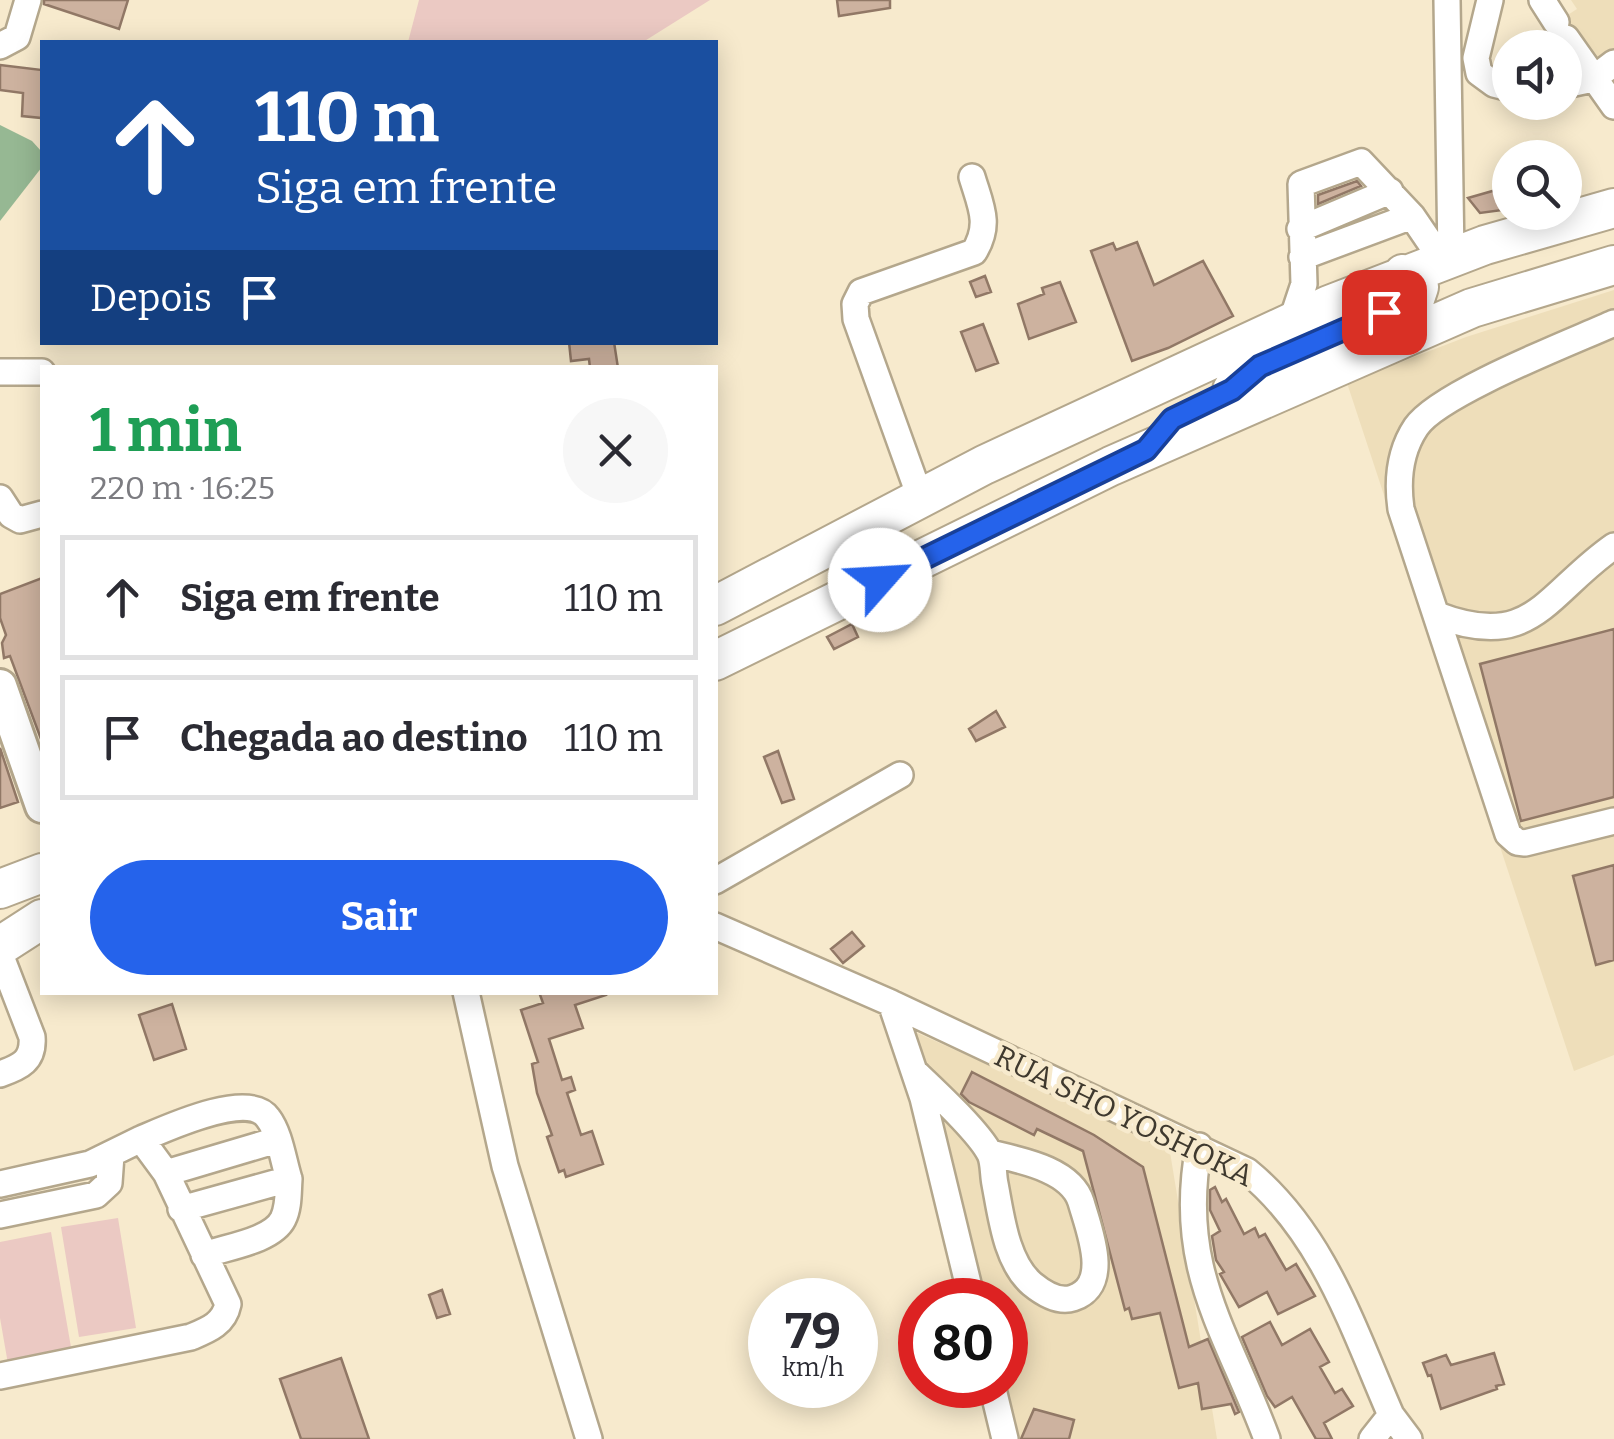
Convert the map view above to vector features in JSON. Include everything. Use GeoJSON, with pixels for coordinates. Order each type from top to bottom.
{"type":"FeatureCollection","features":[{"type":"Feature","properties":{"kind":"highway"},"geometry":{"type":"LineString","coordinates":[[718,604],[920,497],[1290,322],[1447,258],[1614,208]]}},
{"type":"Feature","properties":{"kind":"highway"},"geometry":{"type":"LineString","coordinates":[[1529,286],[1512,278],[1506,267],[1509,257],[1614,228]]}},
{"type":"Feature","properties":{"kind":"highway"},"geometry":{"type":"LineString","coordinates":[[1447,258],[1496,282],[1529,286]]}},
{"type":"Feature","properties":{"kind":"highway"},"geometry":{"type":"LineString","coordinates":[[1146,450],[1172,419],[1289,362],[1436,301],[1447,258]]}},
{"type":"Feature","properties":{"kind":"highway"},"geometry":{"type":"LineString","coordinates":[[718,660],[1146,450],[1472,308],[1529,286],[1613,271]]}},
{"type":"Feature","properties":{"kind":"highway"},"geometry":{"type":"LineString","coordinates":[[1232,390],[1260,366],[1415,299],[1418,287],[1402,274]]}},
{"type":"Feature","properties":{"kind":"highway"},"geometry":{"type":"LineString","coordinates":[[0,890],[40,875]]}},
{"type":"Feature","properties":{"kind":"highway"},"geometry":{"type":"LineString","coordinates":[[0,946],[40,920]]}},
{"type":"Feature","properties":{"kind":"highway"},"geometry":{"type":"LineString","coordinates":[[0,946],[40,932]]}},
{"type":"Feature","properties":{"kind":"main road"},"geometry":{"type":"LineString","coordinates":[[0,686],[40,800]]}},
{"type":"Feature","properties":{"kind":"street"},"geometry":{"type":"LineString","coordinates":[[0,46],[17,37],[28,0]]}},
{"type":"Feature","properties":{"kind":"street"},"geometry":{"type":"LineString","coordinates":[[1447,0],[1447,258]]}},
{"type":"Feature","properties":{"kind":"street"},"geometry":{"type":"LineString","coordinates":[[1490,0],[1476,58],[1479,73],[1492,83]]}},
{"type":"Feature","properties":{"kind":"street"},"geometry":{"type":"LineString","coordinates":[[1542,0],[1592,79],[1614,106]]}},
{"type":"Feature","properties":{"kind":"street"},"geometry":{"type":"LineString","coordinates":[[1582,81],[1592,79],[1614,63]]}},
{"type":"Feature","properties":{"kind":"street"},"geometry":{"type":"LineString","coordinates":[[1290,322],[1304,284],[1302,184],[1361,162],[1447,258]]}},
{"type":"Feature","properties":{"kind":"street"},"geometry":{"type":"LineString","coordinates":[[920,497],[856,319],[855,304],[862,292],[974,252],[983,237],[984,220],[972,177]]}},
{"type":"Feature","properties":{"kind":"street"},"geometry":{"type":"LineString","coordinates":[[1300,229],[1390,191]]}},
{"type":"Feature","properties":{"kind":"street"},"geometry":{"type":"LineString","coordinates":[[1302,257],[1412,216]]}},
{"type":"Feature","properties":{"kind":"street"},"geometry":{"type":"LineString","coordinates":[[1614,323],[1495,376],[1430,412],[1416,427],[1407,446],[1398,487],[1401,509],[1511,838],[1524,843],[1614,821]]}},
{"type":"Feature","properties":{"kind":"street"},"geometry":{"type":"LineString","coordinates":[[3,376],[40,372]]}},
{"type":"Feature","properties":{"kind":"street"},"geometry":{"type":"LineString","coordinates":[[0,498],[11,515],[20,520],[40,515]]}},
{"type":"Feature","properties":{"kind":"street"},"geometry":{"type":"LineString","coordinates":[[1437,615],[1477,628],[1511,626],[1530,618],[1614,546]]}},
{"type":"Feature","properties":{"kind":"street"},"geometry":{"type":"LineString","coordinates":[[718,879],[900,775]]}},
{"type":"Feature","properties":{"kind":"street","name":"RUA SHO YOSHOKA"},"geometry":{"type":"LineString","coordinates":[[718,927],[891,1003],[1247,1171],[1270,1190],[1310,1240],[1391,1414],[1409,1439]]}},
{"type":"Feature","properties":{"kind":"street"},"geometry":{"type":"LineString","coordinates":[[0,954],[33,1047],[22,1066],[0,1074]]}},
{"type":"Feature","properties":{"kind":"street"},"geometry":{"type":"LineString","coordinates":[[467,995],[505,1166],[589,1439]]}},
{"type":"Feature","properties":{"kind":"street"},"geometry":{"type":"LineString","coordinates":[[891,1003],[917,1074],[967,1278]]}},
{"type":"Feature","properties":{"kind":"street"},"geometry":{"type":"LineString","coordinates":[[917,1074],[946,1101],[990,1154],[1009,1247],[1028,1280],[1048,1295],[1067,1300],[1084,1294],[1095,1277],[1092,1242],[1078,1194],[1056,1175],[990,1154]]}},
{"type":"Feature","properties":{"kind":"street"},"geometry":{"type":"LineString","coordinates":[[0,1184],[65,1171],[111,1156],[174,1125],[242,1106],[256,1108],[266,1115],[288,1179],[282,1224],[267,1234],[204,1254]]}},
{"type":"Feature","properties":{"kind":"street"},"geometry":{"type":"LineString","coordinates":[[0,1376],[191,1337],[218,1324],[226,1314],[228,1304],[166,1173],[140,1139]]}},
{"type":"Feature","properties":{"kind":"street"},"geometry":{"type":"LineString","coordinates":[[166,1173],[277,1140]]}},
{"type":"Feature","properties":{"kind":"street"},"geometry":{"type":"LineString","coordinates":[[1198,1146],[1193,1194],[1200,1273],[1218,1327],[1266,1439]]}},
{"type":"Feature","properties":{"kind":"street"},"geometry":{"type":"LineString","coordinates":[[0,1215],[96,1195],[109,1183],[111,1156]]}},
{"type":"Feature","properties":{"kind":"street"},"geometry":{"type":"LineString","coordinates":[[182,1209],[288,1179]]}},
{"type":"Feature","properties":{"kind":"street"},"geometry":{"type":"LineString","coordinates":[[997,1408],[1004,1439]]}},
{"type":"Feature","properties":{"kind":"street"},"geometry":{"type":"LineString","coordinates":[[1372,1439],[1391,1414]]}},
{"type":"Feature","properties":{"kind":"shaded area"},"geometry":{"type":"Polygon","coordinates":[[[419,0],[710,0],[646,40],[409,40],[419,0]]]}},
{"type":"Feature","properties":{"kind":"shaded area"},"geometry":{"type":"Polygon","coordinates":[[[1571,0],[1614,0],[1614,53],[1596,65],[1582,56],[1582,30],[1549,27],[1577,9],[1571,0]]]}},
{"type":"Feature","properties":{"kind":"shaded area"},"geometry":{"type":"Polygon","coordinates":[[[0,125],[32,141],[40,150],[40,170],[0,221],[0,125]]]}},
{"type":"Feature","properties":{"kind":"shaded area"},"geometry":{"type":"Polygon","coordinates":[[[1614,290],[1614,1055],[1574,1071],[1347,383],[1466,337],[1614,290]]]}},
{"type":"Feature","properties":{"kind":"shaded area"},"geometry":{"type":"Polygon","coordinates":[[[884,1018],[1169,1146],[1217,1439],[990,1439],[984,1408],[1028,1408],[1028,1278],[955,1278],[912,1083],[884,1018]]]}},
{"type":"Feature","properties":{"kind":"shaded area"},"geometry":{"type":"Polygon","coordinates":[[[118,1218],[136,1328],[79,1337],[61,1227],[118,1218]]]}},
{"type":"Feature","properties":{"kind":"shaded area"},"geometry":{"type":"Polygon","coordinates":[[[51,1232],[72,1353],[8,1364],[0,1318],[0,1242],[51,1232]]]}},
{"type":"Feature","properties":{"kind":"building"},"geometry":{"type":"Polygon","coordinates":[[[44,0],[128,0],[119,29],[44,4],[44,0]]]}},
{"type":"Feature","properties":{"kind":"building"},"geometry":{"type":"Polygon","coordinates":[[[837,0],[890,0],[890,8],[839,16],[837,0]]]}},
{"type":"Feature","properties":{"kind":"building"},"geometry":{"type":"Polygon","coordinates":[[[0,65],[40,70],[40,118],[22,116],[23,93],[0,90],[0,65]]]}},
{"type":"Feature","properties":{"kind":"building"},"geometry":{"type":"Polygon","coordinates":[[[1357,181],[1361,186],[1318,204],[1318,195],[1357,181]]]}},
{"type":"Feature","properties":{"kind":"building"},"geometry":{"type":"Polygon","coordinates":[[[1492,191],[1492,211],[1480,213],[1468,198],[1492,191]]]}},
{"type":"Feature","properties":{"kind":"building"},"geometry":{"type":"Polygon","coordinates":[[[1137,242],[1154,285],[1203,261],[1233,316],[1132,361],[1091,251],[1113,243],[1116,250],[1137,242]]]}},
{"type":"Feature","properties":{"kind":"building"},"geometry":{"type":"Polygon","coordinates":[[[985,276],[991,292],[976,297],[970,282],[985,276]]]}},
{"type":"Feature","properties":{"kind":"building"},"geometry":{"type":"Polygon","coordinates":[[[1060,282],[1076,322],[1029,339],[1018,304],[1044,294],[1042,288],[1060,282]]]}},
{"type":"Feature","properties":{"kind":"building"},"geometry":{"type":"Polygon","coordinates":[[[983,324],[998,363],[976,371],[961,332],[983,324]]]}},
{"type":"Feature","properties":{"kind":"building"},"geometry":{"type":"Polygon","coordinates":[[[569,345],[614,345],[618,365],[590,365],[589,359],[571,361],[569,345]]]}},
{"type":"Feature","properties":{"kind":"building"},"geometry":{"type":"Polygon","coordinates":[[[40,579],[40,736],[10,656],[4,658],[2,643],[6,635],[0,618],[0,594],[40,579]]]}},
{"type":"Feature","properties":{"kind":"building"},"geometry":{"type":"Polygon","coordinates":[[[852,624],[858,637],[834,649],[827,637],[852,624]]]}},
{"type":"Feature","properties":{"kind":"building"},"geometry":{"type":"Polygon","coordinates":[[[1614,629],[1614,797],[1521,821],[1480,664],[1614,629]]]}},
{"type":"Feature","properties":{"kind":"building"},"geometry":{"type":"Polygon","coordinates":[[[996,711],[1005,727],[976,741],[969,729],[996,711]]]}},
{"type":"Feature","properties":{"kind":"building"},"geometry":{"type":"Polygon","coordinates":[[[0,748],[18,802],[0,808],[0,748]]]}},
{"type":"Feature","properties":{"kind":"building"},"geometry":{"type":"Polygon","coordinates":[[[778,751],[794,799],[782,803],[764,757],[778,751]]]}},
{"type":"Feature","properties":{"kind":"building"},"geometry":{"type":"Polygon","coordinates":[[[1614,865],[1614,960],[1596,965],[1573,876],[1614,865]]]}},
{"type":"Feature","properties":{"kind":"building"},"geometry":{"type":"Polygon","coordinates":[[[852,932],[864,946],[843,963],[831,949],[852,932]]]}},
{"type":"Feature","properties":{"kind":"building"},"geometry":{"type":"Polygon","coordinates":[[[540,995],[606,995],[575,1005],[583,1028],[549,1039],[562,1080],[571,1077],[575,1090],[567,1093],[581,1135],[592,1131],[603,1164],[566,1177],[564,1170],[559,1172],[547,1137],[552,1135],[537,1093],[532,1064],[538,1062],[521,1010],[543,1003],[540,995]]]}},
{"type":"Feature","properties":{"kind":"building"},"geometry":{"type":"Polygon","coordinates":[[[172,1004],[186,1049],[154,1060],[139,1015],[172,1004]]]}},
{"type":"Feature","properties":{"kind":"building"},"geometry":{"type":"Polygon","coordinates":[[[972,1072],[1094,1135],[1143,1167],[1189,1347],[1208,1339],[1239,1412],[1235,1414],[1231,1404],[1202,1409],[1198,1383],[1179,1388],[1160,1313],[1132,1319],[1129,1308],[1125,1310],[1083,1151],[1037,1129],[1034,1135],[969,1102],[961,1094],[972,1072]]]}},
{"type":"Feature","properties":{"kind":"building"},"geometry":{"type":"Polygon","coordinates":[[[1215,1187],[1222,1202],[1226,1199],[1244,1234],[1255,1228],[1259,1237],[1265,1234],[1286,1270],[1296,1264],[1315,1296],[1278,1314],[1267,1292],[1239,1307],[1216,1260],[1212,1236],[1220,1231],[1210,1210],[1210,1190],[1215,1187]]]}},
{"type":"Feature","properties":{"kind":"building"},"geometry":{"type":"Polygon","coordinates":[[[442,1290],[450,1314],[437,1318],[429,1295],[442,1290]]]}},
{"type":"Feature","properties":{"kind":"building"},"geometry":{"type":"Polygon","coordinates":[[[1270,1322],[1282,1345],[1310,1329],[1329,1362],[1320,1367],[1335,1393],[1342,1389],[1353,1406],[1324,1423],[1332,1439],[1316,1439],[1292,1397],[1275,1407],[1267,1396],[1242,1337],[1270,1322]]]}},
{"type":"Feature","properties":{"kind":"building"},"geometry":{"type":"Polygon","coordinates":[[[1494,1353],[1504,1384],[1441,1409],[1431,1375],[1428,1376],[1423,1363],[1446,1355],[1451,1365],[1494,1353]]]}},
{"type":"Feature","properties":{"kind":"building"},"geometry":{"type":"Polygon","coordinates":[[[341,1358],[369,1439],[301,1439],[280,1379],[341,1358]]]}},
{"type":"Feature","properties":{"kind":"building"},"geometry":{"type":"Polygon","coordinates":[[[1034,1409],[1074,1420],[1069,1439],[1021,1439],[1034,1409]]]}},
{"type":"Feature","properties":{"kind":"route"},"geometry":{"type":"LineString","coordinates":[[880,580],[1146,450],[1172,419],[1232,390],[1260,366],[1384,312]]}}]}
